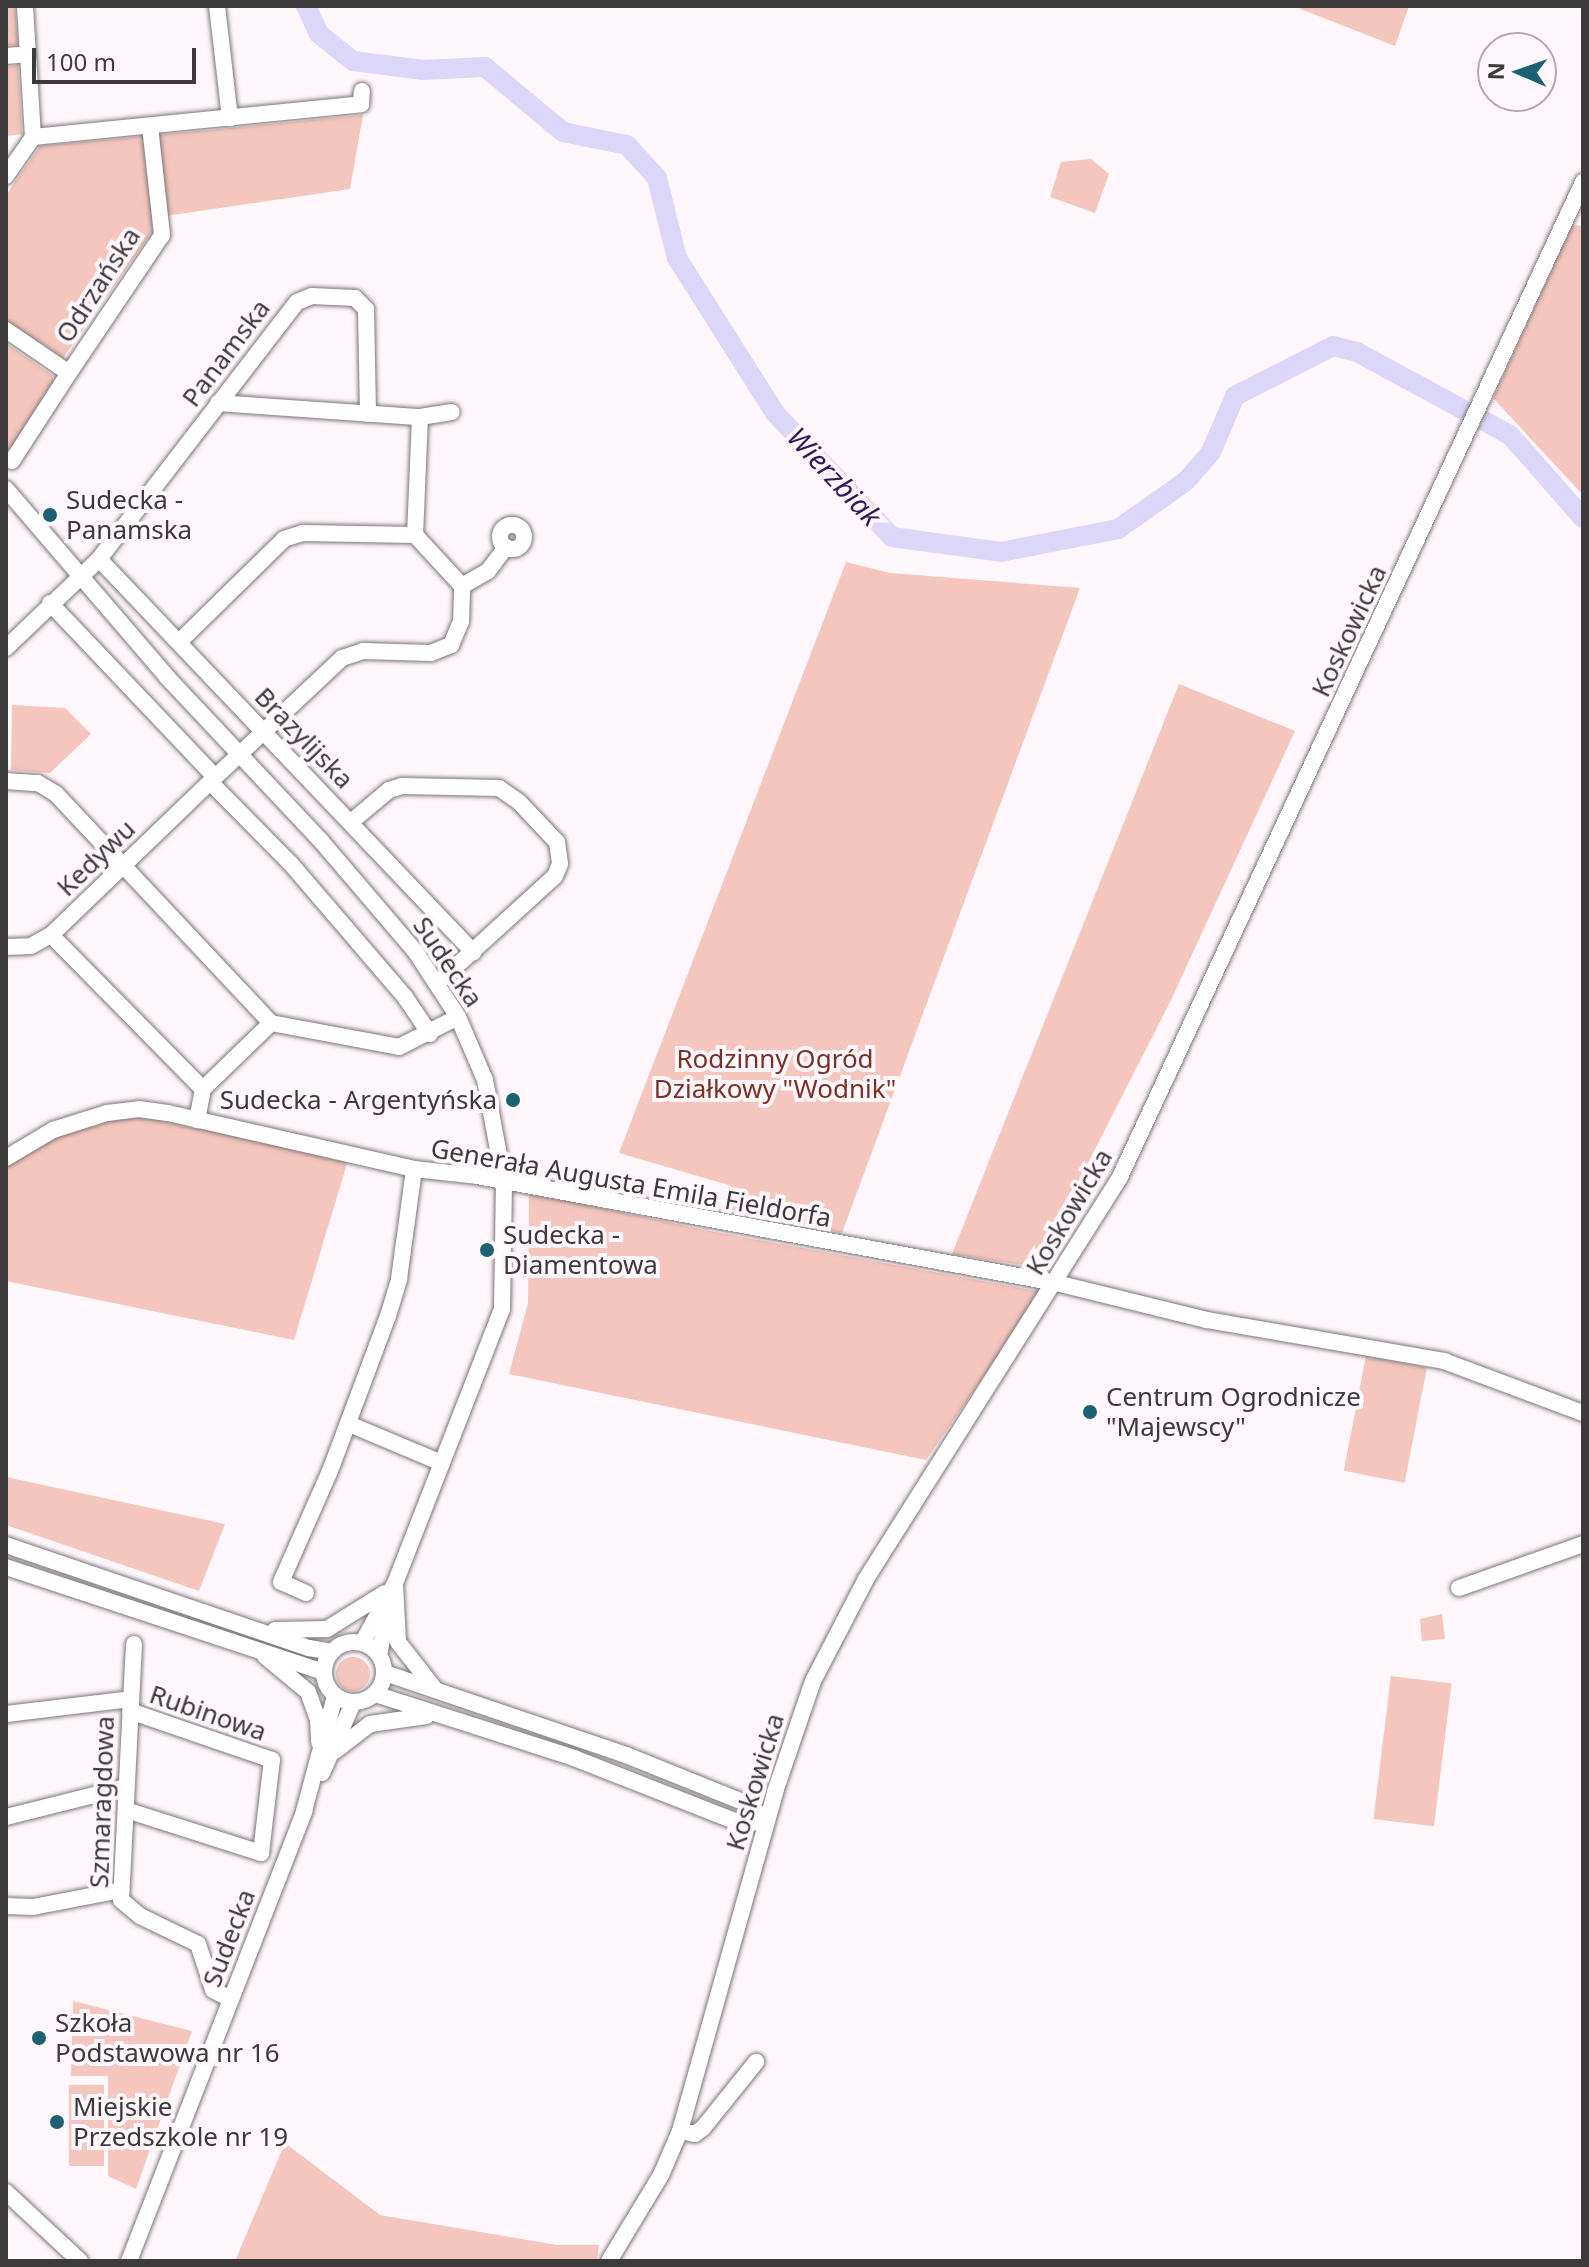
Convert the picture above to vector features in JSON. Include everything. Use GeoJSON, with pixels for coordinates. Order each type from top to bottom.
{"type":"FeatureCollection","features":[{"type":"Feature","properties":{"kind":"street"},"geometry":{"type":"LineString","coordinates":[[6,176],[33,137],[25,6]]}},
{"type":"Feature","properties":{"kind":"street"},"geometry":{"type":"LineString","coordinates":[[217,6],[230,118]]}},
{"type":"Feature","properties":{"kind":"street"},"geometry":{"type":"LineString","coordinates":[[6,56],[28,54]]}},
{"type":"Feature","properties":{"kind":"street"},"geometry":{"type":"LineString","coordinates":[[33,137],[361,104],[362,91]]}},
{"type":"Feature","properties":{"kind":"street","name":"Odrzańska"},"geometry":{"type":"LineString","coordinates":[[12,461],[162,235],[150,126]]}},
{"type":"Feature","properties":{"kind":"street","name":"Koskowicka"},"geometry":{"type":"LineString","coordinates":[[609,2261],[661,2175],[680,2131],[775,1792],[802,1708],[834,1636],[1119,1179],[1173,1071],[1583,182]]}},
{"type":"Feature","properties":{"kind":"street","name":"Panamska"},"geometry":{"type":"LineString","coordinates":[[6,648],[99,559],[297,302],[312,296],[355,298],[366,309],[369,326],[368,414]]}},
{"type":"Feature","properties":{"kind":"street","name":"Odrzańska"},"geometry":{"type":"LineString","coordinates":[[6,330],[69,373]]}},
{"type":"Feature","properties":{"kind":"street"},"geometry":{"type":"LineString","coordinates":[[218,403],[420,417],[452,412]]}},
{"type":"Feature","properties":{"kind":"street"},"geometry":{"type":"LineString","coordinates":[[420,417],[415,535],[462,586],[488,571],[506,547]]}},
{"type":"Feature","properties":{"kind":"street","name":"Sudecka"},"geometry":{"type":"LineString","coordinates":[[6,489],[239,754],[348,872],[438,983],[458,1017],[493,1107],[504,1182],[502,1309],[395,1583],[362,1643]]}},
{"type":"Feature","properties":{"kind":"street"},"geometry":{"type":"LineString","coordinates":[[179,642],[284,539],[303,533],[415,535]]}},
{"type":"Feature","properties":{"kind":"street","name":"Brazylijska"},"geometry":{"type":"LineString","coordinates":[[99,559],[473,952]]}},
{"type":"Feature","properties":{"kind":"street","name":"Kedywu"},"geometry":{"type":"LineString","coordinates":[[6,947],[31,946],[51,935],[342,658],[363,651],[443,652],[457,637],[462,586]]}},
{"type":"Feature","properties":{"kind":"street"},"geometry":{"type":"LineString","coordinates":[[50,603],[290,863],[405,997],[430,1034]]}},
{"type":"Feature","properties":{"kind":"street"},"geometry":{"type":"LineString","coordinates":[[6,781],[46,786],[271,1023],[399,1047],[430,1034],[458,1017]]}},
{"type":"Feature","properties":{"kind":"street"},"geometry":{"type":"LineString","coordinates":[[351,822],[389,790],[402,786],[499,788],[557,842],[560,864],[555,876],[438,983]]}},
{"type":"Feature","properties":{"kind":"street"},"geometry":{"type":"LineString","coordinates":[[51,935],[203,1089]]}},
{"type":"Feature","properties":{"kind":"street"},"geometry":{"type":"LineString","coordinates":[[197,1120],[203,1089],[271,1023]]}},
{"type":"Feature","properties":{"kind":"street","name":"Generała Augusta Emila Fieldorfa"},"geometry":{"type":"LineString","coordinates":[[6,1158],[53,1130],[107,1113],[139,1109],[414,1169],[504,1182],[1056,1283],[1257,1329],[1444,1361],[1583,1413]]}},
{"type":"Feature","properties":{"kind":"street"},"geometry":{"type":"LineString","coordinates":[[306,1593],[281,1582],[349,1424],[399,1279],[414,1169]]}},
{"type":"Feature","properties":{"kind":"street"},"geometry":{"type":"LineString","coordinates":[[349,1424],[442,1463]]}},
{"type":"Feature","properties":{"kind":"street"},"geometry":{"type":"LineString","coordinates":[[1459,1588],[1583,1544]]}},
{"type":"Feature","properties":{"kind":"street"},"geometry":{"type":"LineString","coordinates":[[6,1545],[309,1648],[332,1652]]}},
{"type":"Feature","properties":{"kind":"street"},"geometry":{"type":"LineString","coordinates":[[6,1567],[324,1672]]}},
{"type":"Feature","properties":{"kind":"street"},"geometry":{"type":"LineString","coordinates":[[263,1630],[327,1629],[349,1619],[395,1583]]}},
{"type":"Feature","properties":{"kind":"street"},"geometry":{"type":"LineString","coordinates":[[395,1583],[398,1642],[435,1689]]}},
{"type":"Feature","properties":{"kind":"street","name":"Sudecka"},"geometry":{"type":"LineString","coordinates":[[379,1655],[395,1583]]}},
{"type":"Feature","properties":{"kind":"street"},"geometry":{"type":"LineString","coordinates":[[375,1694],[385,1673],[379,1655],[362,1643],[346,1643],[332,1652],[324,1672],[335,1696],[353,1703],[375,1694],[616,1773],[742,1824],[767,1821]]}},
{"type":"Feature","properties":{"kind":"street","name":"Szmaragdowa"},"geometry":{"type":"LineString","coordinates":[[134,1644],[121,1890],[124,1907],[198,1944],[213,1990],[231,1999]]}},
{"type":"Feature","properties":{"kind":"street"},"geometry":{"type":"LineString","coordinates":[[257,1650],[308,1692],[326,1754],[370,1724],[439,1716]]}},
{"type":"Feature","properties":{"kind":"street"},"geometry":{"type":"LineString","coordinates":[[385,1673],[748,1804],[767,1821]]}},
{"type":"Feature","properties":{"kind":"street","name":"Sudecka"},"geometry":{"type":"LineString","coordinates":[[326,1754],[335,1696]]}},
{"type":"Feature","properties":{"kind":"street","name":"Sudecka"},"geometry":{"type":"LineString","coordinates":[[129,2261],[326,1754],[353,1703]]}},
{"type":"Feature","properties":{"kind":"street"},"geometry":{"type":"LineString","coordinates":[[6,1714],[130,1705]]}},
{"type":"Feature","properties":{"kind":"street","name":"Rubinowa"},"geometry":{"type":"LineString","coordinates":[[126,1810],[261,1853],[272,1760],[130,1705]]}},
{"type":"Feature","properties":{"kind":"street"},"geometry":{"type":"LineString","coordinates":[[6,1817],[126,1787]]}},
{"type":"Feature","properties":{"kind":"street"},"geometry":{"type":"LineString","coordinates":[[748,1804],[775,1792]]}},
{"type":"Feature","properties":{"kind":"street"},"geometry":{"type":"LineString","coordinates":[[742,1824],[757,1856]]}},
{"type":"Feature","properties":{"kind":"street"},"geometry":{"type":"LineString","coordinates":[[6,1906],[33,1907],[121,1890]]}},
{"type":"Feature","properties":{"kind":"street"},"geometry":{"type":"LineString","coordinates":[[680,2131],[695,2134],[703,2128],[756,2062]]}},
{"type":"Feature","properties":{"kind":"street"},"geometry":{"type":"LineString","coordinates":[[6,2192],[80,2261]]}},
{"type":"Feature","properties":{"kind":"green space"},"geometry":{"type":"Polygon","coordinates":[[[6,6],[15,6],[18,44],[6,46],[6,6]]]}},
{"type":"Feature","properties":{"kind":"green space"},"geometry":{"type":"Polygon","coordinates":[[[1293,6],[1409,6],[1395,46],[1293,6]]]}},
{"type":"Feature","properties":{"kind":"green space"},"geometry":{"type":"Polygon","coordinates":[[[18,65],[22,134],[6,136],[6,67],[18,65]]]}},
{"type":"Feature","properties":{"kind":"green space"},"geometry":{"type":"Polygon","coordinates":[[[363,115],[350,189],[165,216],[157,135],[363,115]]]}},
{"type":"Feature","properties":{"kind":"green space"},"geometry":{"type":"Polygon","coordinates":[[[146,136],[155,228],[63,358],[6,321],[6,195],[40,146],[146,136]]]}},
{"type":"Feature","properties":{"kind":"green space"},"geometry":{"type":"Polygon","coordinates":[[[1091,159],[1109,174],[1095,213],[1050,197],[1061,162],[1091,159]]]}},
{"type":"Feature","properties":{"kind":"green space"},"geometry":{"type":"Polygon","coordinates":[[[1572,225],[1583,226],[1583,495],[1493,398],[1572,225]]]}},
{"type":"Feature","properties":{"kind":"green space"},"geometry":{"type":"Polygon","coordinates":[[[6,343],[52,375],[56,390],[6,456],[6,343]]]}},
{"type":"Feature","properties":{"kind":"green space","name":"Rodzinny Ogród Działkowy \"Wodnik\""},"geometry":{"type":"Polygon","coordinates":[[[846,562],[890,573],[1080,588],[842,1233],[723,1208],[732,1186],[619,1153],[846,562]]]}},
{"type":"Feature","properties":{"kind":"green space"},"geometry":{"type":"Polygon","coordinates":[[[1179,684],[1295,731],[1171,1000],[1035,1267],[952,1254],[1179,684]]]}},
{"type":"Feature","properties":{"kind":"green space"},"geometry":{"type":"Polygon","coordinates":[[[12,705],[65,708],[91,734],[50,773],[11,770],[12,705]]]}},
{"type":"Feature","properties":{"kind":"green space"},"geometry":{"type":"Polygon","coordinates":[[[129,1114],[348,1160],[294,1340],[6,1281],[6,1164],[65,1130],[129,1114]]]}},
{"type":"Feature","properties":{"kind":"green space"},"geometry":{"type":"Polygon","coordinates":[[[529,1193],[710,1231],[1042,1292],[926,1460],[509,1374],[528,1303],[529,1193]]]}},
{"type":"Feature","properties":{"kind":"green space"},"geometry":{"type":"Polygon","coordinates":[[[1366,1356],[1427,1368],[1405,1483],[1344,1471],[1366,1356]]]}},
{"type":"Feature","properties":{"kind":"green space"},"geometry":{"type":"Polygon","coordinates":[[[6,1477],[225,1524],[199,1591],[6,1525],[6,1477]]]}},
{"type":"Feature","properties":{"kind":"green space"},"geometry":{"type":"Polygon","coordinates":[[[1442,1614],[1445,1639],[1422,1641],[1420,1619],[1442,1614]]]}},
{"type":"Feature","properties":{"kind":"green space"},"geometry":{"type":"Polygon","coordinates":[[[353,1657],[365,1662],[370,1674],[365,1686],[353,1691],[341,1686],[336,1674],[341,1662],[353,1657]]]}},
{"type":"Feature","properties":{"kind":"green space"},"geometry":{"type":"Polygon","coordinates":[[[1391,1676],[1452,1683],[1434,1826],[1373,1819],[1391,1676]]]}},
{"type":"Feature","properties":{"kind":"green space"},"geometry":{"type":"Polygon","coordinates":[[[73,2001],[192,2031],[136,2189],[108,2176],[108,2076],[71,2076],[73,2001]]]}},
{"type":"Feature","properties":{"kind":"green space"},"geometry":{"type":"Polygon","coordinates":[[[69,2085],[104,2085],[104,2166],[69,2166],[69,2085]]]}},
{"type":"Feature","properties":{"kind":"green space"},"geometry":{"type":"Polygon","coordinates":[[[285,2143],[380,2215],[557,2245],[599,2245],[597,2261],[235,2261],[285,2143]]]}},
{"type":"Feature","properties":{"kind":"waterway","name":"Wierzbiak"},"geometry":{"type":"LineString","coordinates":[[306,6],[319,34],[353,61],[423,70],[485,67],[563,132],[627,145],[657,178],[677,258],[775,413],[892,537],[1001,552],[1118,529],[1186,481],[1211,452],[1235,396],[1333,346],[1357,352],[1510,435],[1583,518]]}},
{"type":"Feature","properties":{"kind":"place","name":"Sudecka - Panamska"},"geometry":{"type":"Point","coordinates":[50,515]}},
{"type":"Feature","properties":{"kind":"place","name":"Sudecka - Argentyńska"},"geometry":{"type":"Point","coordinates":[513,1100]}},
{"type":"Feature","properties":{"kind":"place","name":"Sudecka - Diamentowa"},"geometry":{"type":"Point","coordinates":[487,1250]}},
{"type":"Feature","properties":{"kind":"place","name":"Centrum Ogrodnicze \"Majewscy\""},"geometry":{"type":"Point","coordinates":[1090,1412]}},
{"type":"Feature","properties":{"kind":"place","name":"Szkoła Podstawowa nr 16"},"geometry":{"type":"Point","coordinates":[39,2038]}},
{"type":"Feature","properties":{"kind":"place","name":"Miejskie Przedszkole nr 19"},"geometry":{"type":"Point","coordinates":[57,2122]}}]}
